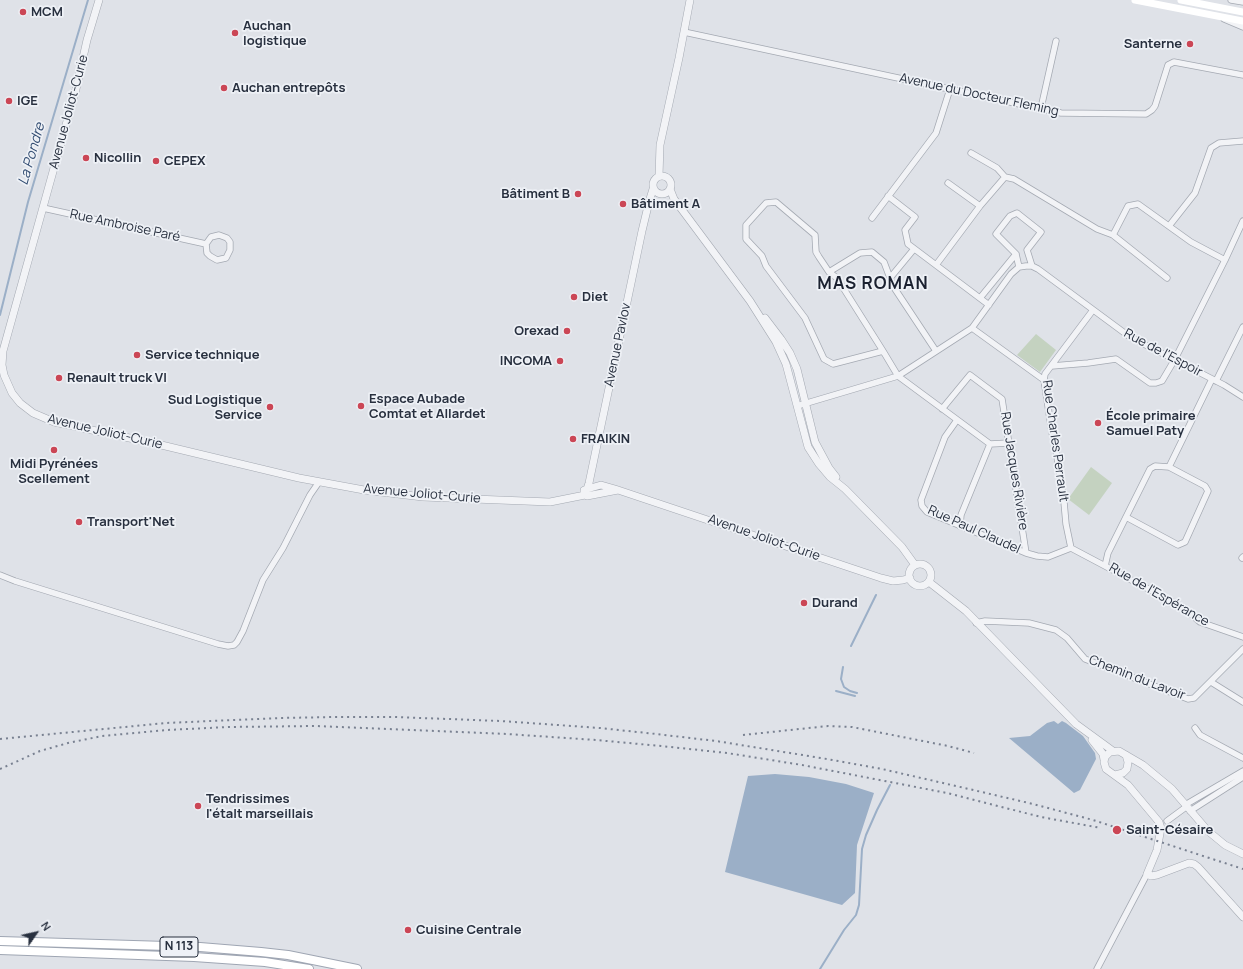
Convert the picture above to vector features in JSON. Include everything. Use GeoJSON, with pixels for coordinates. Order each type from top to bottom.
{"type":"FeatureCollection","features":[{"type":"Feature","properties":{"kind":"main road"},"geometry":{"type":"LineString","coordinates":[[1135,0],[1243,21]]}},
{"type":"Feature","properties":{"kind":"main road"},"geometry":{"type":"LineString","coordinates":[[1181,0],[1243,12]]}},
{"type":"Feature","properties":{"kind":"main road","name":"N 113"},"geometry":{"type":"LineString","coordinates":[[0,941],[200,947],[288,955],[357,969]]}},
{"type":"Feature","properties":{"kind":"main road","name":"N 113"},"geometry":{"type":"LineString","coordinates":[[0,950],[194,957],[265,962],[309,969]]}},
{"type":"Feature","properties":{"kind":"street","name":"Avenue Joliot-Curie"},"geometry":{"type":"LineString","coordinates":[[100,0],[87,40],[76,89],[3,351],[2,365],[8,385],[20,403],[33,413],[54,422],[153,443],[319,482],[399,495],[550,502],[589,491],[601,485],[881,578],[893,581],[910,578]]}},
{"type":"Feature","properties":{"kind":"street"},"geometry":{"type":"LineString","coordinates":[[662,176],[659,152],[660,145],[680,58],[690,0]]}},
{"type":"Feature","properties":{"kind":"street"},"geometry":{"type":"LineString","coordinates":[[1231,0],[1243,2]]}},
{"type":"Feature","properties":{"kind":"street"},"geometry":{"type":"LineString","coordinates":[[1216,16],[1243,28]]}},
{"type":"Feature","properties":{"kind":"street","name":"Avenue du Docteur Fleming"},"geometry":{"type":"LineString","coordinates":[[684,32],[1061,113],[1146,114],[1156,106],[1168,65],[1174,62],[1243,75]]}},
{"type":"Feature","properties":{"kind":"street"},"geometry":{"type":"LineString","coordinates":[[1041,108],[1056,41]]}},
{"type":"Feature","properties":{"kind":"street"},"geometry":{"type":"LineString","coordinates":[[872,218],[936,133],[950,89]]}},
{"type":"Feature","properties":{"kind":"street"},"geometry":{"type":"LineString","coordinates":[[1169,226],[1195,193],[1211,148],[1219,143],[1243,141]]}},
{"type":"Feature","properties":{"kind":"street"},"geometry":{"type":"LineString","coordinates":[[971,153],[997,168],[1005,177],[1014,179],[1097,229],[1113,234],[1167,278]]}},
{"type":"Feature","properties":{"kind":"street"},"geometry":{"type":"LineString","coordinates":[[674,199],[658,192],[653,182],[662,176],[668,177],[671,183],[670,189],[674,199],[750,301],[776,342],[786,364],[808,447],[819,464],[830,477],[845,489],[902,547],[915,565]]}},
{"type":"Feature","properties":{"kind":"street"},"geometry":{"type":"LineString","coordinates":[[936,265],[980,206],[1005,177]]}},
{"type":"Feature","properties":{"kind":"street"},"geometry":{"type":"LineString","coordinates":[[948,183],[980,206]]}},
{"type":"Feature","properties":{"kind":"street"},"geometry":{"type":"LineString","coordinates":[[658,192],[670,189]]}},
{"type":"Feature","properties":{"kind":"street","name":"Avenue Pavlov"},"geometry":{"type":"LineString","coordinates":[[589,491],[649,202],[658,192]]}},
{"type":"Feature","properties":{"kind":"street"},"geometry":{"type":"LineString","coordinates":[[888,196],[915,217],[905,230],[908,244],[989,305]]}},
{"type":"Feature","properties":{"kind":"street"},"geometry":{"type":"LineString","coordinates":[[883,351],[833,364],[824,360],[805,318],[766,266],[762,256],[746,239],[746,225],[766,203],[776,202],[815,235],[816,252],[829,272],[837,278],[883,351],[898,376],[990,444],[1009,442]]}},
{"type":"Feature","properties":{"kind":"street"},"geometry":{"type":"LineString","coordinates":[[1113,234],[1128,206],[1138,204],[1192,242],[1225,260]]}},
{"type":"Feature","properties":{"kind":"street","name":"Rue Ambroise Paré"},"geometry":{"type":"LineString","coordinates":[[43,208],[206,244]]}},
{"type":"Feature","properties":{"kind":"street"},"geometry":{"type":"LineString","coordinates":[[1017,213],[1041,232],[1027,250],[1026,266],[996,234],[1010,216],[1017,213]]}},
{"type":"Feature","properties":{"kind":"street"},"geometry":{"type":"LineString","coordinates":[[1052,366],[1088,364],[1116,359],[1150,383],[1156,383],[1162,380],[1175,359],[1243,221]]}},
{"type":"Feature","properties":{"kind":"street"},"geometry":{"type":"LineString","coordinates":[[219,235],[227,238],[230,242],[230,250],[226,258],[217,260],[213,259],[207,253],[206,244],[211,237],[219,235]]}},
{"type":"Feature","properties":{"kind":"street"},"geometry":{"type":"LineString","coordinates":[[890,278],[914,249]]}},
{"type":"Feature","properties":{"kind":"street"},"geometry":{"type":"LineString","coordinates":[[829,272],[860,253],[872,252],[884,262],[892,286],[936,351]]}},
{"type":"Feature","properties":{"kind":"street"},"geometry":{"type":"LineString","coordinates":[[980,298],[1016,254]]}},
{"type":"Feature","properties":{"kind":"street"},"geometry":{"type":"LineString","coordinates":[[797,406],[898,376],[972,328],[1011,274],[1026,266]]}},
{"type":"Feature","properties":{"kind":"street","name":"Rue de l'Espoir"},"geometry":{"type":"LineString","coordinates":[[1026,266],[1038,269],[1130,337],[1175,359],[1243,397]]}},
{"type":"Feature","properties":{"kind":"street"},"geometry":{"type":"LineString","coordinates":[[750,301],[770,324],[790,353],[797,369],[815,442],[829,468],[845,489]]}},
{"type":"Feature","properties":{"kind":"street","name":"Rue Charles Perrault"},"geometry":{"type":"LineString","coordinates":[[1071,548],[1066,524],[1056,444],[1052,433],[1044,380],[1045,374],[1093,310]]}},
{"type":"Feature","properties":{"kind":"street"},"geometry":{"type":"LineString","coordinates":[[1126,517],[1178,545],[1186,542],[1208,491],[1205,486],[1169,467],[1243,327]]}},
{"type":"Feature","properties":{"kind":"street"},"geometry":{"type":"LineString","coordinates":[[972,328],[1044,380]]}},
{"type":"Feature","properties":{"kind":"street","name":"Rue Jacques Rivière"},"geometry":{"type":"LineString","coordinates":[[942,409],[970,375],[1002,400],[1026,553]]}},
{"type":"Feature","properties":{"kind":"street","name":"Rue Paul Claudel"},"geometry":{"type":"LineString","coordinates":[[957,420],[945,437],[920,500],[922,506],[927,512],[1026,553],[1037,556],[1048,557],[1071,548]]}},
{"type":"Feature","properties":{"kind":"street"},"geometry":{"type":"LineString","coordinates":[[960,526],[961,515],[990,444]]}},
{"type":"Feature","properties":{"kind":"street","name":"Rue de l'Espérance"},"geometry":{"type":"LineString","coordinates":[[1169,467],[1155,466],[1150,469],[1108,553],[1105,566],[1184,608],[1200,622],[1243,637]]}},
{"type":"Feature","properties":{"kind":"street"},"geometry":{"type":"LineString","coordinates":[[0,575],[15,581],[228,646],[237,642],[243,631],[263,580],[283,548],[310,495],[319,482]]}},
{"type":"Feature","properties":{"kind":"street"},"geometry":{"type":"LineString","coordinates":[[1071,548],[1105,566]]}},
{"type":"Feature","properties":{"kind":"street"},"geometry":{"type":"LineString","coordinates":[[923,564],[927,566],[932,574],[929,582],[918,586],[911,581],[910,570],[915,565],[923,564]]}},
{"type":"Feature","properties":{"kind":"street"},"geometry":{"type":"LineString","coordinates":[[929,582],[959,605],[1082,729],[1103,754],[1104,766],[1106,769],[1128,785],[1159,822],[1161,828],[1160,835],[1152,864],[1097,969]]}},
{"type":"Feature","properties":{"kind":"street","name":"Chemin du Lavoir"},"geometry":{"type":"LineString","coordinates":[[976,622],[1029,623],[1056,630],[1067,638],[1085,659],[1188,699],[1194,698],[1243,649]]}},
{"type":"Feature","properties":{"kind":"street"},"geometry":{"type":"LineString","coordinates":[[1211,682],[1243,702]]}},
{"type":"Feature","properties":{"kind":"street"},"geometry":{"type":"LineString","coordinates":[[1195,728],[1200,735],[1243,758]]}},
{"type":"Feature","properties":{"kind":"street"},"geometry":{"type":"LineString","coordinates":[[1082,729],[1113,751]]}},
{"type":"Feature","properties":{"kind":"street"},"geometry":{"type":"LineString","coordinates":[[1104,760],[1108,753],[1119,751],[1142,765],[1172,789],[1208,832],[1225,845],[1243,854]]}},
{"type":"Feature","properties":{"kind":"street"},"geometry":{"type":"LineString","coordinates":[[1125,755],[1128,762],[1125,775],[1128,785]]}},
{"type":"Feature","properties":{"kind":"street"},"geometry":{"type":"LineString","coordinates":[[1114,775],[1120,774],[1132,766],[1142,765]]}},
{"type":"Feature","properties":{"kind":"street"},"geometry":{"type":"LineString","coordinates":[[1167,821],[1243,771]]}},
{"type":"Feature","properties":{"kind":"street"},"geometry":{"type":"LineString","coordinates":[[1187,808],[1243,777]]}},
{"type":"Feature","properties":{"kind":"street"},"geometry":{"type":"LineString","coordinates":[[1147,874],[1151,876],[1156,875],[1189,863],[1198,867],[1243,917]]}},
{"type":"Feature","properties":{"kind":"street"},"geometry":{"type":"LineString","coordinates":[[1152,864],[1158,869],[1171,870]]}},
{"type":"Feature","properties":{"kind":"green space"},"geometry":{"type":"Polygon","coordinates":[[[1036,334],[1056,350],[1040,372],[1017,355],[1036,334]]]}},
{"type":"Feature","properties":{"kind":"green space"},"geometry":{"type":"Polygon","coordinates":[[[1091,467],[1112,483],[1089,515],[1068,499],[1091,467]]]}},
{"type":"Feature","properties":{"kind":"water"},"geometry":{"type":"Polygon","coordinates":[[[1054,721],[1058,724],[1062,721],[1066,723],[1083,736],[1095,753],[1096,759],[1080,790],[1074,793],[1009,738],[1030,736],[1047,723],[1054,721]]]}},
{"type":"Feature","properties":{"kind":"water"},"geometry":{"type":"Polygon","coordinates":[[[775,774],[809,777],[846,784],[874,793],[857,845],[855,893],[842,905],[725,872],[748,776],[775,774]]]}},
{"type":"Feature","properties":{"kind":"waterway","name":"La Pondre"},"geometry":{"type":"LineString","coordinates":[[0,315],[28,202],[88,0]]}},
{"type":"Feature","properties":{"kind":"waterway"},"geometry":{"type":"LineString","coordinates":[[851,646],[876,595]]}},
{"type":"Feature","properties":{"kind":"waterway"},"geometry":{"type":"LineString","coordinates":[[843,667],[841,679],[844,687],[857,693]]}},
{"type":"Feature","properties":{"kind":"waterway"},"geometry":{"type":"LineString","coordinates":[[836,691],[855,696]]}},
{"type":"Feature","properties":{"kind":"waterway"},"geometry":{"type":"LineString","coordinates":[[820,969],[844,930],[856,915],[859,905],[862,849],[866,835],[890,785]]}},
{"type":"Feature","properties":{"kind":"railway"},"geometry":{"type":"LineString","coordinates":[[0,739],[166,723],[280,718],[395,717],[501,721],[600,728],[716,741],[882,769],[1033,804],[1093,820],[1243,869]]}},
{"type":"Feature","properties":{"kind":"railway"},"geometry":{"type":"LineString","coordinates":[[0,769],[40,751],[68,743],[102,736],[167,730],[228,727],[316,726],[507,734],[596,740],[727,753],[802,765],[947,793],[1041,817],[1101,828]]}},
{"type":"Feature","properties":{"kind":"railway"},"geometry":{"type":"LineString","coordinates":[[743,735],[828,726],[852,727],[948,746],[974,753]]}},
{"type":"Feature","properties":{"kind":"place","name":"MCM"},"geometry":{"type":"Point","coordinates":[23,12]}},
{"type":"Feature","properties":{"kind":"place","name":"Auchan logistique"},"geometry":{"type":"Point","coordinates":[235,33]}},
{"type":"Feature","properties":{"kind":"place","name":"Santerne"},"geometry":{"type":"Point","coordinates":[1190,44]}},
{"type":"Feature","properties":{"kind":"place","name":"Auchan entrepôts"},"geometry":{"type":"Point","coordinates":[224,88]}},
{"type":"Feature","properties":{"kind":"place","name":"IGE"},"geometry":{"type":"Point","coordinates":[9,101]}},
{"type":"Feature","properties":{"kind":"place","name":"Nicollin"},"geometry":{"type":"Point","coordinates":[86,158]}},
{"type":"Feature","properties":{"kind":"place","name":"CEPEX"},"geometry":{"type":"Point","coordinates":[156,161]}},
{"type":"Feature","properties":{"kind":"place","name":"Bâtiment B"},"geometry":{"type":"Point","coordinates":[578,194]}},
{"type":"Feature","properties":{"kind":"place","name":"Bâtiment A"},"geometry":{"type":"Point","coordinates":[623,204]}},
{"type":"Feature","properties":{"kind":"place","name":"Diet"},"geometry":{"type":"Point","coordinates":[574,297]}},
{"type":"Feature","properties":{"kind":"place","name":"Orexad"},"geometry":{"type":"Point","coordinates":[567,331]}},
{"type":"Feature","properties":{"kind":"place","name":"Service technique"},"geometry":{"type":"Point","coordinates":[137,355]}},
{"type":"Feature","properties":{"kind":"place","name":"INCOMA"},"geometry":{"type":"Point","coordinates":[560,361]}},
{"type":"Feature","properties":{"kind":"place","name":"Renault truck VI"},"geometry":{"type":"Point","coordinates":[59,378]}},
{"type":"Feature","properties":{"kind":"place","name":"Espace Aubade Comtat et Allardet"},"geometry":{"type":"Point","coordinates":[361,406]}},
{"type":"Feature","properties":{"kind":"place","name":"Sud Logistique Service"},"geometry":{"type":"Point","coordinates":[270,407]}},
{"type":"Feature","properties":{"kind":"place","name":"École primaire Samuel Paty"},"geometry":{"type":"Point","coordinates":[1098,423]}},
{"type":"Feature","properties":{"kind":"place","name":"FRAIKIN"},"geometry":{"type":"Point","coordinates":[573,439]}},
{"type":"Feature","properties":{"kind":"place","name":"Midi Pyrénées Scellement"},"geometry":{"type":"Point","coordinates":[54,450]}},
{"type":"Feature","properties":{"kind":"place","name":"Transport'Net"},"geometry":{"type":"Point","coordinates":[79,522]}},
{"type":"Feature","properties":{"kind":"place","name":"Durand"},"geometry":{"type":"Point","coordinates":[804,603]}},
{"type":"Feature","properties":{"kind":"place","name":"Tendrissimes l'étalt marseillais"},"geometry":{"type":"Point","coordinates":[198,806]}},
{"type":"Feature","properties":{"kind":"place","name":"Saint-Césaire"},"geometry":{"type":"Point","coordinates":[1117,830]}},
{"type":"Feature","properties":{"kind":"place","name":"Cuisine Centrale"},"geometry":{"type":"Point","coordinates":[408,930]}},
{"type":"Feature","properties":{"kind":"district","name":"MAS ROMAN"},"geometry":{"type":"Point","coordinates":[873,284]}}]}
